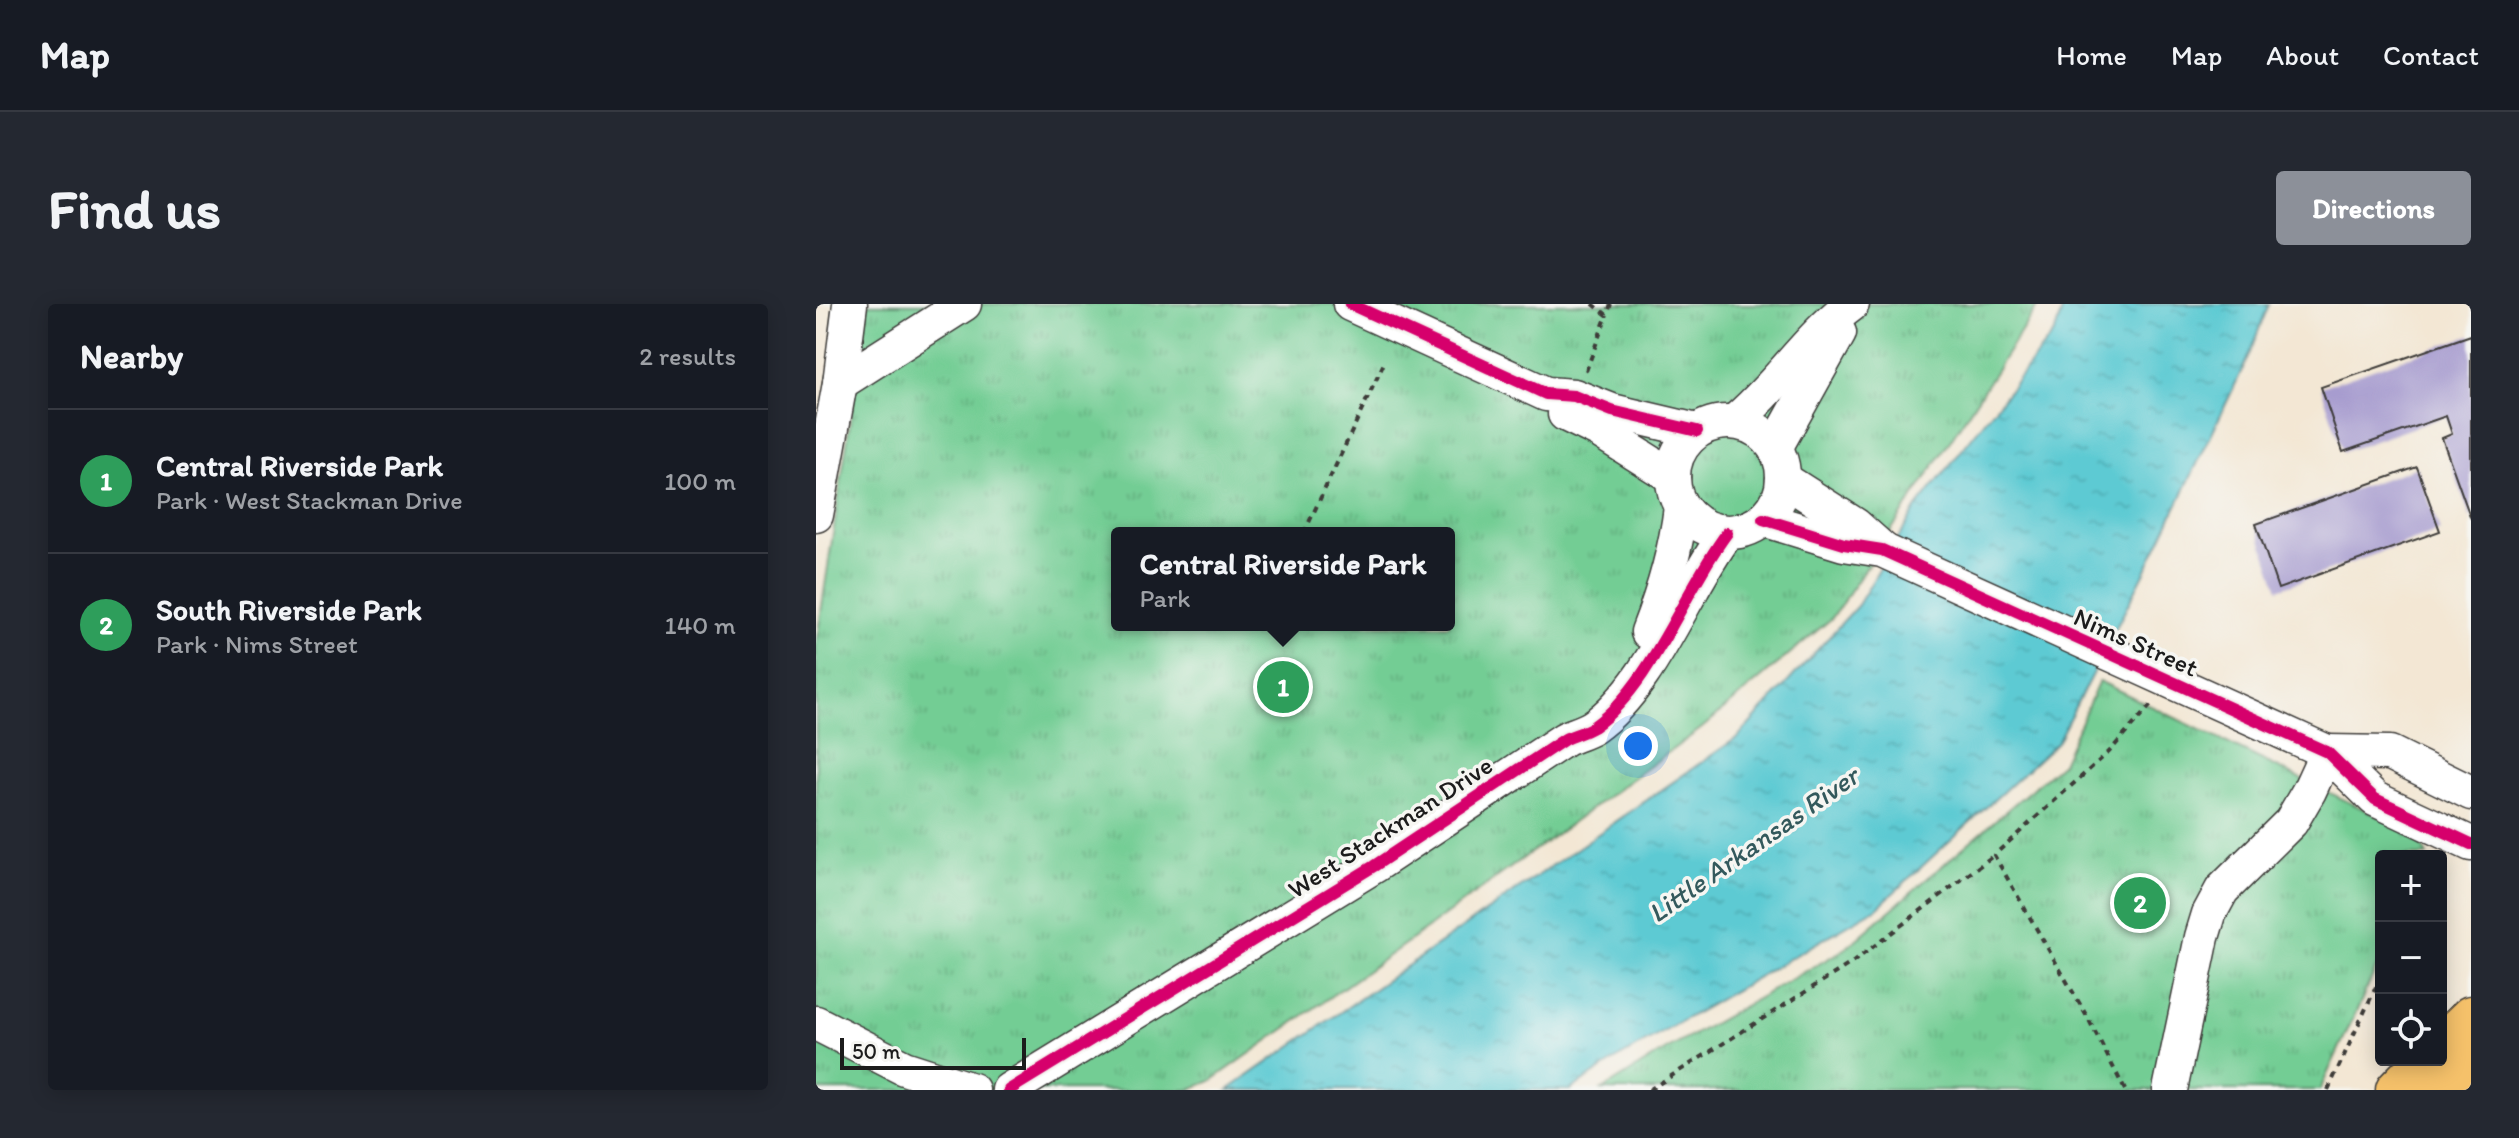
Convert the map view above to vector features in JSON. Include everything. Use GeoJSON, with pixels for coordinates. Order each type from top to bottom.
{"type":"FeatureCollection","features":[{"type":"Feature","properties":{"kind":"main road"},"geometry":{"type":"LineString","coordinates":[[2447,1040],[2471,1017]]}},
{"type":"Feature","properties":{"kind":"main road"},"geometry":{"type":"LineString","coordinates":[[2439,1090],[2471,1057]]}},
{"type":"Feature","properties":{"kind":"main road"},"geometry":{"type":"LineString","coordinates":[[2397,1090],[2420,1066]]}},
{"type":"Feature","properties":{"kind":"street"},"geometry":{"type":"LineString","coordinates":[[816,513],[840,383],[849,304]]}},
{"type":"Feature","properties":{"kind":"street"},"geometry":{"type":"LineString","coordinates":[[840,383],[964,304]]}},
{"type":"Feature","properties":{"kind":"street"},"geometry":{"type":"LineString","coordinates":[[1350,304],[1546,394],[1574,396],[1612,411],[1697,431]]}},
{"type":"Feature","properties":{"kind":"street"},"geometry":{"type":"LineString","coordinates":[[1734,422],[1760,401],[1827,323],[1853,304]]}},
{"type":"Feature","properties":{"kind":"street"},"geometry":{"type":"LineString","coordinates":[[1779,464],[1853,304]]}},
{"type":"Feature","properties":{"kind":"street"},"geometry":{"type":"LineString","coordinates":[[1546,394],[1565,414],[1600,431],[1677,492],[1693,520],[1709,529],[1727,533],[1752,527],[1763,519],[1780,494],[1779,464],[1764,435],[1751,427],[1721,422],[1697,431],[1680,452],[1677,492]]}},
{"type":"Feature","properties":{"kind":"street","name":"Nims Street"},"geometry":{"type":"LineString","coordinates":[[1779,464],[1882,550],[2142,682],[2327,752],[2390,753],[2471,793]]}},
{"type":"Feature","properties":{"kind":"street","name":"West Stackman Drive"},"geometry":{"type":"LineString","coordinates":[[1565,739],[1580,718],[1605,696],[1628,667],[1648,631],[1677,540],[1677,492]]}},
{"type":"Feature","properties":{"kind":"street","name":"Nims Street"},"geometry":{"type":"LineString","coordinates":[[1763,519],[1844,544],[1882,550]]}},
{"type":"Feature","properties":{"kind":"street","name":"West Stackman Drive"},"geometry":{"type":"LineString","coordinates":[[1009,1090],[1374,866],[1565,739],[1592,727],[1618,705],[1665,636],[1710,556],[1727,533]]}},
{"type":"Feature","properties":{"kind":"street"},"geometry":{"type":"LineString","coordinates":[[2170,1090],[2209,914],[2222,890],[2291,822],[2327,752]]}},
{"type":"Feature","properties":{"kind":"street","name":"Nims Street"},"geometry":{"type":"LineString","coordinates":[[2327,752],[2375,799],[2471,844]]}},
{"type":"Feature","properties":{"kind":"street"},"geometry":{"type":"LineString","coordinates":[[816,1023],[904,1068],[972,1090]]}},
{"type":"Feature","properties":{"kind":"path"},"geometry":{"type":"LineString","coordinates":[[1593,304],[1607,315]]}},
{"type":"Feature","properties":{"kind":"path"},"geometry":{"type":"LineString","coordinates":[[1586,371],[1611,304]]}},
{"type":"Feature","properties":{"kind":"path"},"geometry":{"type":"LineString","coordinates":[[1307,527],[1385,361]]}},
{"type":"Feature","properties":{"kind":"path"},"geometry":{"type":"LineString","coordinates":[[1649,1090],[1853,962],[1994,855],[2109,752],[2152,705],[2142,682]]}},
{"type":"Feature","properties":{"kind":"path"},"geometry":{"type":"LineString","coordinates":[[1994,855],[2089,1020],[2125,1090]]}},
{"type":"Feature","properties":{"kind":"path"},"geometry":{"type":"LineString","coordinates":[[2328,1090],[2375,989]]}},
{"type":"Feature","properties":{"kind":"green space"},"geometry":{"type":"Polygon","coordinates":[[[868,304],[2039,304],[1832,618],[1702,728],[1211,1081],[1188,1090],[816,1090],[816,645],[868,304]]]}},
{"type":"Feature","properties":{"kind":"green space"},"geometry":{"type":"Polygon","coordinates":[[[2099,681],[2415,834],[2424,850],[2375,850],[2375,971],[2320,1090],[1602,1090],[1654,1057],[1845,949],[2062,763],[2099,681]]]}},
{"type":"Feature","properties":{"kind":"water","name":"Little Arkansas River"},"geometry":{"type":"Polygon","coordinates":[[[2064,304],[2269,304],[2246,362],[2148,566],[2057,742],[1877,908],[1620,1057],[1570,1090],[1228,1090],[1738,737],[1858,605],[1917,507],[2055,332],[2064,304]]]}},
{"type":"Feature","properties":{"kind":"building"},"geometry":{"type":"Polygon","coordinates":[[[2471,335],[2471,519],[2442,438],[2452,434],[2446,416],[2343,452],[2321,387],[2471,335]]]}},
{"type":"Feature","properties":{"kind":"building"},"geometry":{"type":"Polygon","coordinates":[[[2417,467],[2440,531],[2278,589],[2256,524],[2417,467]]]}},
{"type":"Feature","properties":{"kind":"cycle path"},"geometry":{"type":"LineString","coordinates":[[1350,304],[1546,394],[1574,396],[1612,411],[1697,431]]}},
{"type":"Feature","properties":{"kind":"cycle path"},"geometry":{"type":"LineString","coordinates":[[1763,519],[1844,544],[1882,550],[2327,752],[2375,799],[2471,844]]}},
{"type":"Feature","properties":{"kind":"cycle path"},"geometry":{"type":"LineString","coordinates":[[1009,1090],[1374,866],[1565,739],[1593,727],[1614,709],[1650,663],[1727,533]]}},
{"type":"Feature","properties":{"kind":"place","name":"Central Riverside Park"},"geometry":{"type":"Point","coordinates":[1283,687]}},
{"type":"Feature","properties":{"kind":"place","name":"South Riverside Park"},"geometry":{"type":"Point","coordinates":[2140,903]}}]}
